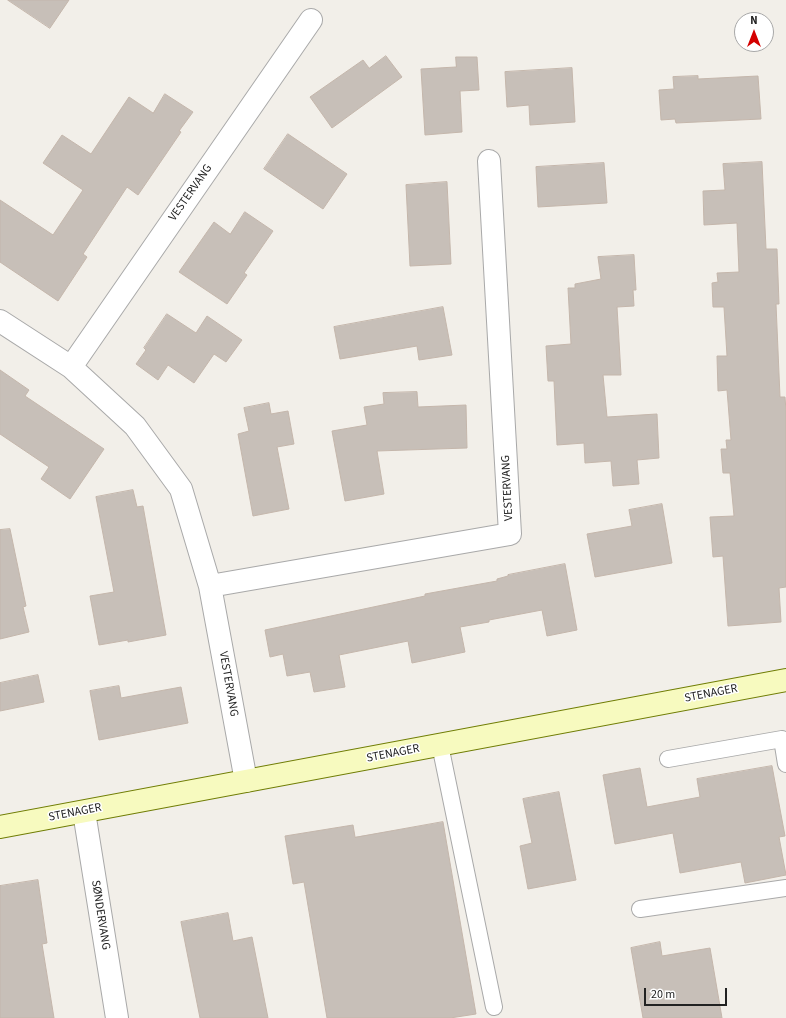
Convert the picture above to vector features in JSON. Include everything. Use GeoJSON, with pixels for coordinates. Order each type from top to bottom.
{"type":"FeatureCollection","features":[{"type":"Feature","properties":{"kind":"street","name":"VESTERVANG"},"geometry":{"type":"LineString","coordinates":[[71,367],[311,20]]}},
{"type":"Feature","properties":{"kind":"street","name":"VESTERVANG"},"geometry":{"type":"LineString","coordinates":[[210,586],[510,534],[489,161]]}},
{"type":"Feature","properties":{"kind":"street","name":"VESTERVANG"},"geometry":{"type":"LineString","coordinates":[[0,321],[71,367],[135,426],[182,489],[210,586],[246,781]]}},
{"type":"Feature","properties":{"kind":"street","name":"STENAGER"},"geometry":{"type":"LineString","coordinates":[[0,827],[786,680]]}},
{"type":"Feature","properties":{"kind":"street","name":"SØNDERVANG"},"geometry":{"type":"LineString","coordinates":[[84,812],[117,1018]]}},
{"type":"Feature","properties":{"kind":"lane"},"geometry":{"type":"LineString","coordinates":[[668,759],[782,739],[786,764]]}},
{"type":"Feature","properties":{"kind":"lane"},"geometry":{"type":"LineString","coordinates":[[440,745],[494,1007]]}},
{"type":"Feature","properties":{"kind":"lane"},"geometry":{"type":"LineString","coordinates":[[640,909],[786,888]]}},
{"type":"Feature","properties":{"kind":"building"},"geometry":{"type":"Polygon","coordinates":[[[8,0],[69,0],[50,28],[8,0]]]}},
{"type":"Feature","properties":{"kind":"building"},"geometry":{"type":"Polygon","coordinates":[[[386,56],[402,77],[332,128],[310,97],[363,60],[369,68],[386,56]]]}},
{"type":"Feature","properties":{"kind":"building"},"geometry":{"type":"Polygon","coordinates":[[[456,57],[477,57],[479,90],[460,91],[462,132],[425,135],[421,69],[456,67],[456,57]]]}},
{"type":"Feature","properties":{"kind":"building"},"geometry":{"type":"Polygon","coordinates":[[[572,68],[575,122],[530,125],[529,105],[507,107],[505,72],[572,68]]]}},
{"type":"Feature","properties":{"kind":"building"},"geometry":{"type":"Polygon","coordinates":[[[698,76],[698,79],[758,76],[761,119],[676,123],[675,119],[661,120],[659,90],[674,89],[673,77],[698,76]]]}},
{"type":"Feature","properties":{"kind":"building"},"geometry":{"type":"Polygon","coordinates":[[[165,94],[193,112],[138,195],[127,187],[83,254],[87,257],[58,301],[0,262],[0,200],[53,235],[83,190],[43,163],[62,135],[91,154],[129,97],[153,113],[165,94]]]}},
{"type":"Feature","properties":{"kind":"building"},"geometry":{"type":"Polygon","coordinates":[[[288,134],[347,174],[323,209],[264,169],[288,134]]]}},
{"type":"Feature","properties":{"kind":"building"},"geometry":{"type":"Polygon","coordinates":[[[762,162],[766,249],[777,249],[779,304],[776,304],[780,397],[785,397],[786,411],[786,587],[779,588],[781,622],[728,626],[723,556],[713,557],[710,517],[734,516],[730,473],[723,473],[721,449],[727,449],[726,440],[731,440],[727,390],[718,391],[717,356],[727,356],[724,307],[713,307],[712,283],[718,282],[717,273],[739,272],[737,223],[704,225],[703,191],[725,190],[723,164],[762,162]]]}},
{"type":"Feature","properties":{"kind":"building"},"geometry":{"type":"Polygon","coordinates":[[[604,163],[607,203],[538,207],[536,167],[604,163]]]}},
{"type":"Feature","properties":{"kind":"building"},"geometry":{"type":"Polygon","coordinates":[[[447,182],[451,264],[410,266],[406,185],[447,182]]]}},
{"type":"Feature","properties":{"kind":"building"},"geometry":{"type":"Polygon","coordinates":[[[245,212],[273,231],[244,273],[247,275],[227,304],[179,272],[214,222],[230,234],[245,212]]]}},
{"type":"Feature","properties":{"kind":"building"},"geometry":{"type":"Polygon","coordinates":[[[634,255],[636,290],[633,290],[634,306],[617,307],[621,375],[603,375],[607,417],[657,414],[659,458],[637,460],[639,484],[613,486],[611,461],[585,463],[584,443],[557,445],[554,381],[548,381],[546,346],[571,344],[568,288],[575,288],[575,284],[601,279],[598,257],[634,255]]]}},
{"type":"Feature","properties":{"kind":"building"},"geometry":{"type":"Polygon","coordinates":[[[443,307],[452,355],[419,360],[417,346],[340,359],[334,327],[443,307]]]}},
{"type":"Feature","properties":{"kind":"building"},"geometry":{"type":"Polygon","coordinates":[[[167,314],[196,333],[207,316],[242,340],[226,362],[214,354],[194,383],[168,365],[158,380],[136,364],[146,350],[144,348],[167,314]]]}},
{"type":"Feature","properties":{"kind":"building"},"geometry":{"type":"Polygon","coordinates":[[[0,370],[29,390],[25,396],[104,449],[70,499],[41,479],[49,467],[0,434],[0,370]]]}},
{"type":"Feature","properties":{"kind":"building"},"geometry":{"type":"Polygon","coordinates":[[[417,392],[418,407],[466,405],[467,448],[377,451],[384,494],[345,501],[332,431],[367,425],[364,407],[384,404],[383,393],[417,392]]]}},
{"type":"Feature","properties":{"kind":"building"},"geometry":{"type":"Polygon","coordinates":[[[269,403],[271,414],[288,411],[294,444],[277,447],[289,509],[253,516],[238,434],[249,431],[244,408],[269,403]]]}},
{"type":"Feature","properties":{"kind":"building"},"geometry":{"type":"Polygon","coordinates":[[[133,490],[137,507],[143,506],[166,635],[128,642],[128,640],[99,645],[90,596],[114,592],[96,497],[133,490]]]}},
{"type":"Feature","properties":{"kind":"building"},"geometry":{"type":"Polygon","coordinates":[[[662,504],[672,563],[595,577],[587,534],[632,526],[629,510],[662,504]]]}},
{"type":"Feature","properties":{"kind":"building"},"geometry":{"type":"Polygon","coordinates":[[[10,529],[26,606],[23,607],[29,632],[0,639],[0,530],[10,529]]]}},
{"type":"Feature","properties":{"kind":"building"},"geometry":{"type":"Polygon","coordinates":[[[565,564],[577,630],[547,636],[542,610],[460,627],[465,652],[412,663],[408,641],[339,655],[345,687],[314,692],[310,672],[287,676],[283,654],[270,657],[265,630],[425,596],[425,594],[497,581],[497,579],[508,575],[565,564]]]}},
{"type":"Feature","properties":{"kind":"building"},"geometry":{"type":"Polygon","coordinates":[[[38,675],[44,702],[0,711],[0,683],[38,675]]]}},
{"type":"Feature","properties":{"kind":"building"},"geometry":{"type":"Polygon","coordinates":[[[119,686],[121,698],[181,687],[188,723],[99,740],[90,691],[119,686]]]}},
{"type":"Feature","properties":{"kind":"building"},"geometry":{"type":"Polygon","coordinates":[[[772,766],[785,836],[779,837],[786,875],[745,883],[741,862],[680,873],[673,833],[615,844],[603,775],[640,768],[647,807],[700,797],[697,779],[772,766]]]}},
{"type":"Feature","properties":{"kind":"building"},"geometry":{"type":"Polygon","coordinates":[[[559,792],[576,880],[528,889],[520,846],[532,843],[523,799],[559,792]]]}},
{"type":"Feature","properties":{"kind":"building"},"geometry":{"type":"Polygon","coordinates":[[[443,822],[476,1014],[450,1018],[327,1018],[304,882],[293,884],[285,836],[353,825],[355,837],[443,822]]]}},
{"type":"Feature","properties":{"kind":"building"},"geometry":{"type":"Polygon","coordinates":[[[38,880],[47,943],[42,944],[54,1018],[0,1018],[0,886],[38,880]]]}},
{"type":"Feature","properties":{"kind":"building"},"geometry":{"type":"Polygon","coordinates":[[[228,913],[233,941],[252,937],[268,1018],[200,1018],[181,922],[228,913]]]}},
{"type":"Feature","properties":{"kind":"building"},"geometry":{"type":"Polygon","coordinates":[[[660,942],[662,956],[710,948],[722,1018],[643,1018],[631,948],[660,942]]]}}]}
